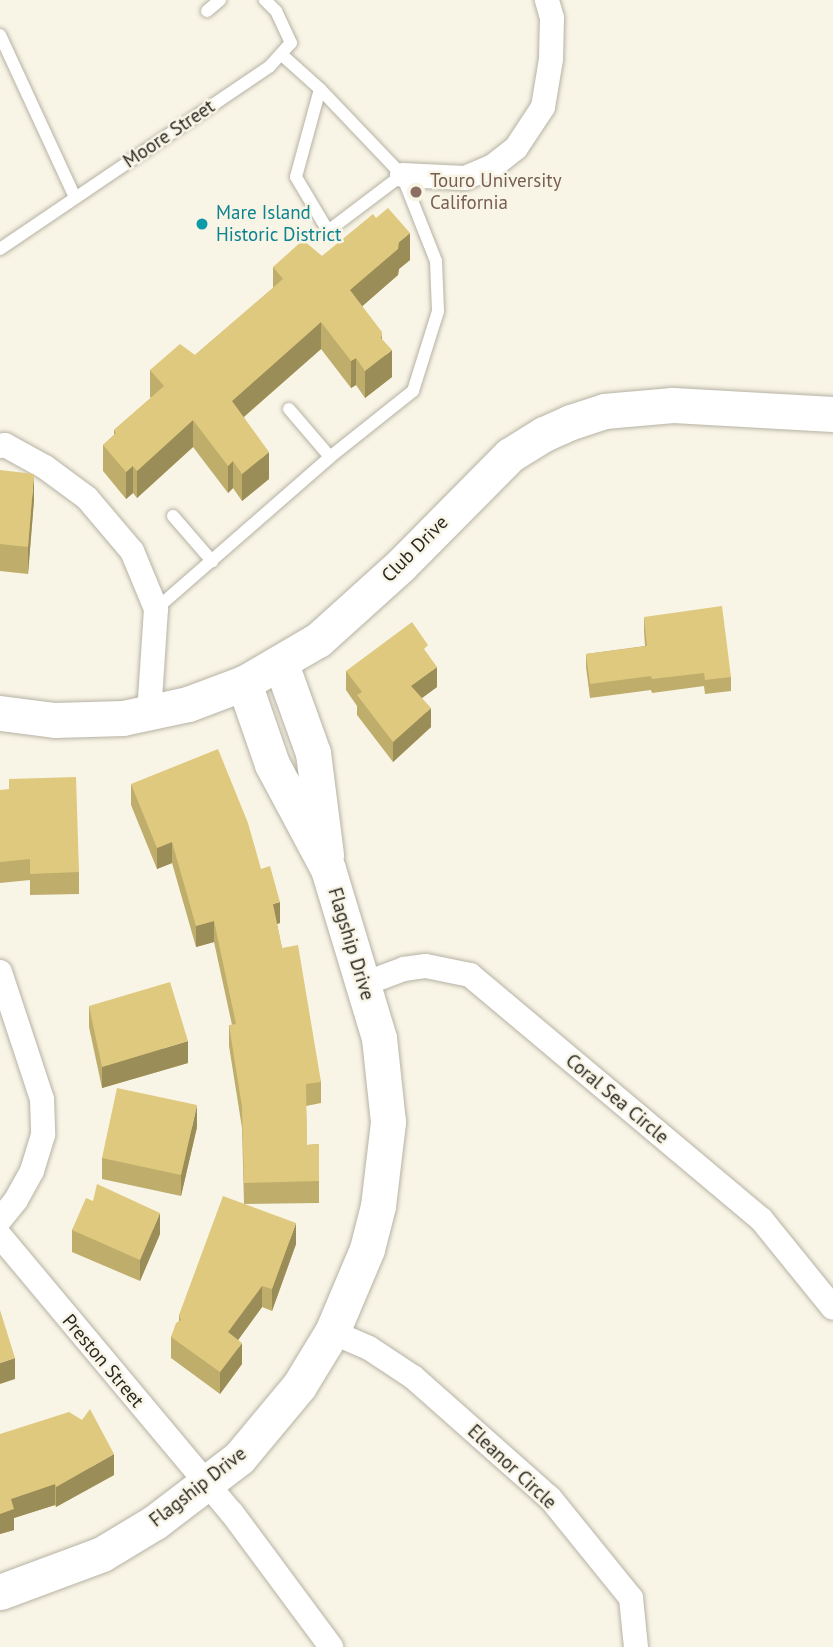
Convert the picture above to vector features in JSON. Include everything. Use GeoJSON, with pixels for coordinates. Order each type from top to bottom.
{"type":"FeatureCollection","features":[{"type":"Feature","properties":{"kind":"street"},"geometry":{"type":"LineString","coordinates":[[401,175],[465,178],[493,166],[516,148],[543,107],[551,59],[552,18],[547,0]]}},
{"type":"Feature","properties":{"kind":"street","name":"Club Drive"},"geometry":{"type":"LineString","coordinates":[[0,713],[94,720],[149,714],[188,704],[281,664],[318,640],[351,611],[510,455],[562,426],[604,411],[673,405],[833,414]]}},
{"type":"Feature","properties":{"kind":"street"},"geometry":{"type":"LineString","coordinates":[[2,445],[45,467],[87,498],[132,551],[147,581],[156,608],[149,714]]}},
{"type":"Feature","properties":{"kind":"street","name":"Flagship Drive"},"geometry":{"type":"LineString","coordinates":[[0,1592],[102,1554],[208,1485],[258,1438],[299,1386],[332,1332],[367,1249],[386,1160],[386,1081],[379,1038],[328,869],[313,753],[281,664]]}},
{"type":"Feature","properties":{"kind":"street","name":"Flagship Drive"},"geometry":{"type":"LineString","coordinates":[[244,682],[272,764],[328,869]]}},
{"type":"Feature","properties":{"kind":"street","name":"Coral Sea Circle"},"geometry":{"type":"LineString","coordinates":[[364,984],[404,969],[426,966],[470,975],[761,1219],[833,1308]]}},
{"type":"Feature","properties":{"kind":"street"},"geometry":{"type":"LineString","coordinates":[[0,972],[42,1099],[43,1135],[32,1171],[16,1200],[0,1220]]}},
{"type":"Feature","properties":{"kind":"street","name":"Preston Street"},"geometry":{"type":"LineString","coordinates":[[0,1236],[208,1485]]}},
{"type":"Feature","properties":{"kind":"street","name":"Eleanor Circle"},"geometry":{"type":"LineString","coordinates":[[332,1332],[369,1348],[413,1377],[550,1498],[631,1598],[636,1647]]}},
{"type":"Feature","properties":{"kind":"street"},"geometry":{"type":"LineString","coordinates":[[208,1485],[331,1647]]}},
{"type":"Feature","properties":{"kind":"lane"},"geometry":{"type":"LineString","coordinates":[[207,11],[219,0]]}},
{"type":"Feature","properties":{"kind":"lane"},"geometry":{"type":"LineString","coordinates":[[156,608],[330,457],[413,391],[438,311],[436,261],[401,175],[320,89],[281,54],[291,43],[276,11],[265,0]]}},
{"type":"Feature","properties":{"kind":"lane"},"geometry":{"type":"LineString","coordinates":[[0,35],[75,197]]}},
{"type":"Feature","properties":{"kind":"lane","name":"Moore Street"},"geometry":{"type":"LineString","coordinates":[[0,249],[270,66],[281,54]]}},
{"type":"Feature","properties":{"kind":"lane"},"geometry":{"type":"LineString","coordinates":[[320,89],[296,177],[328,231],[401,175]]}},
{"type":"Feature","properties":{"kind":"lane"},"geometry":{"type":"LineString","coordinates":[[289,409],[330,457]]}},
{"type":"Feature","properties":{"kind":"lane"},"geometry":{"type":"LineString","coordinates":[[173,516],[212,561]]}},
{"type":"Feature","properties":{"kind":"building"},"geometry":{"type":"Polygon","coordinates":[[[388,208],[410,233],[399,242],[398,249],[350,290],[382,332],[381,338],[392,350],[365,371],[356,358],[351,361],[321,322],[232,401],[269,452],[242,474],[233,461],[228,466],[193,420],[137,471],[133,466],[126,472],[103,445],[116,433],[114,430],[164,386],[150,370],[180,344],[195,355],[283,279],[273,267],[303,240],[322,256],[373,214],[376,218],[388,208]]]}},
{"type":"Feature","properties":{"kind":"building"},"geometry":{"type":"Polygon","coordinates":[[[0,470],[34,474],[28,547],[0,544],[0,470]]]}},
{"type":"Feature","properties":{"kind":"building"},"geometry":{"type":"Polygon","coordinates":[[[722,606],[731,677],[705,680],[704,673],[652,679],[651,676],[590,684],[586,654],[647,646],[644,617],[722,606]]]}},
{"type":"Feature","properties":{"kind":"building"},"geometry":{"type":"Polygon","coordinates":[[[412,622],[428,645],[424,649],[437,667],[411,686],[431,708],[393,742],[357,695],[362,692],[346,671],[412,622]]]}},
{"type":"Feature","properties":{"kind":"building"},"geometry":{"type":"Polygon","coordinates":[[[218,749],[248,823],[261,869],[270,866],[280,902],[273,904],[282,948],[298,945],[321,1082],[306,1084],[307,1145],[319,1144],[319,1181],[244,1183],[242,1107],[229,1025],[236,1024],[214,921],[196,926],[172,842],[157,848],[131,784],[218,749]]]}},
{"type":"Feature","properties":{"kind":"building"},"geometry":{"type":"Polygon","coordinates":[[[76,777],[79,872],[30,874],[30,859],[0,862],[0,790],[9,789],[9,779],[76,777]]]}},
{"type":"Feature","properties":{"kind":"building"},"geometry":{"type":"Polygon","coordinates":[[[170,982],[188,1041],[102,1067],[89,1006],[170,982]]]}},
{"type":"Feature","properties":{"kind":"building"},"geometry":{"type":"Polygon","coordinates":[[[117,1088],[197,1105],[181,1175],[102,1158],[117,1088]]]}},
{"type":"Feature","properties":{"kind":"building"},"geometry":{"type":"Polygon","coordinates":[[[97,1184],[160,1213],[140,1260],[72,1230],[86,1198],[93,1201],[97,1184]]]}},
{"type":"Feature","properties":{"kind":"building"},"geometry":{"type":"Polygon","coordinates":[[[223,1196],[296,1223],[272,1289],[262,1286],[228,1332],[242,1343],[220,1372],[171,1337],[176,1323],[181,1320],[179,1315],[223,1196]]]}},
{"type":"Feature","properties":{"kind":"building"},"geometry":{"type":"Polygon","coordinates":[[[0,1310],[15,1358],[0,1363],[0,1310]]]}},
{"type":"Feature","properties":{"kind":"building"},"geometry":{"type":"Polygon","coordinates":[[[90,1409],[114,1454],[56,1487],[55,1484],[11,1499],[14,1509],[0,1514],[0,1434],[69,1412],[82,1420],[90,1409]]]}},
{"type":"Feature","properties":{"kind":"place","name":"Touro University California"},"geometry":{"type":"Point","coordinates":[416,192]}},
{"type":"Feature","properties":{"kind":"place","name":"Mare Island Historic District"},"geometry":{"type":"Point","coordinates":[202,224]}}]}
